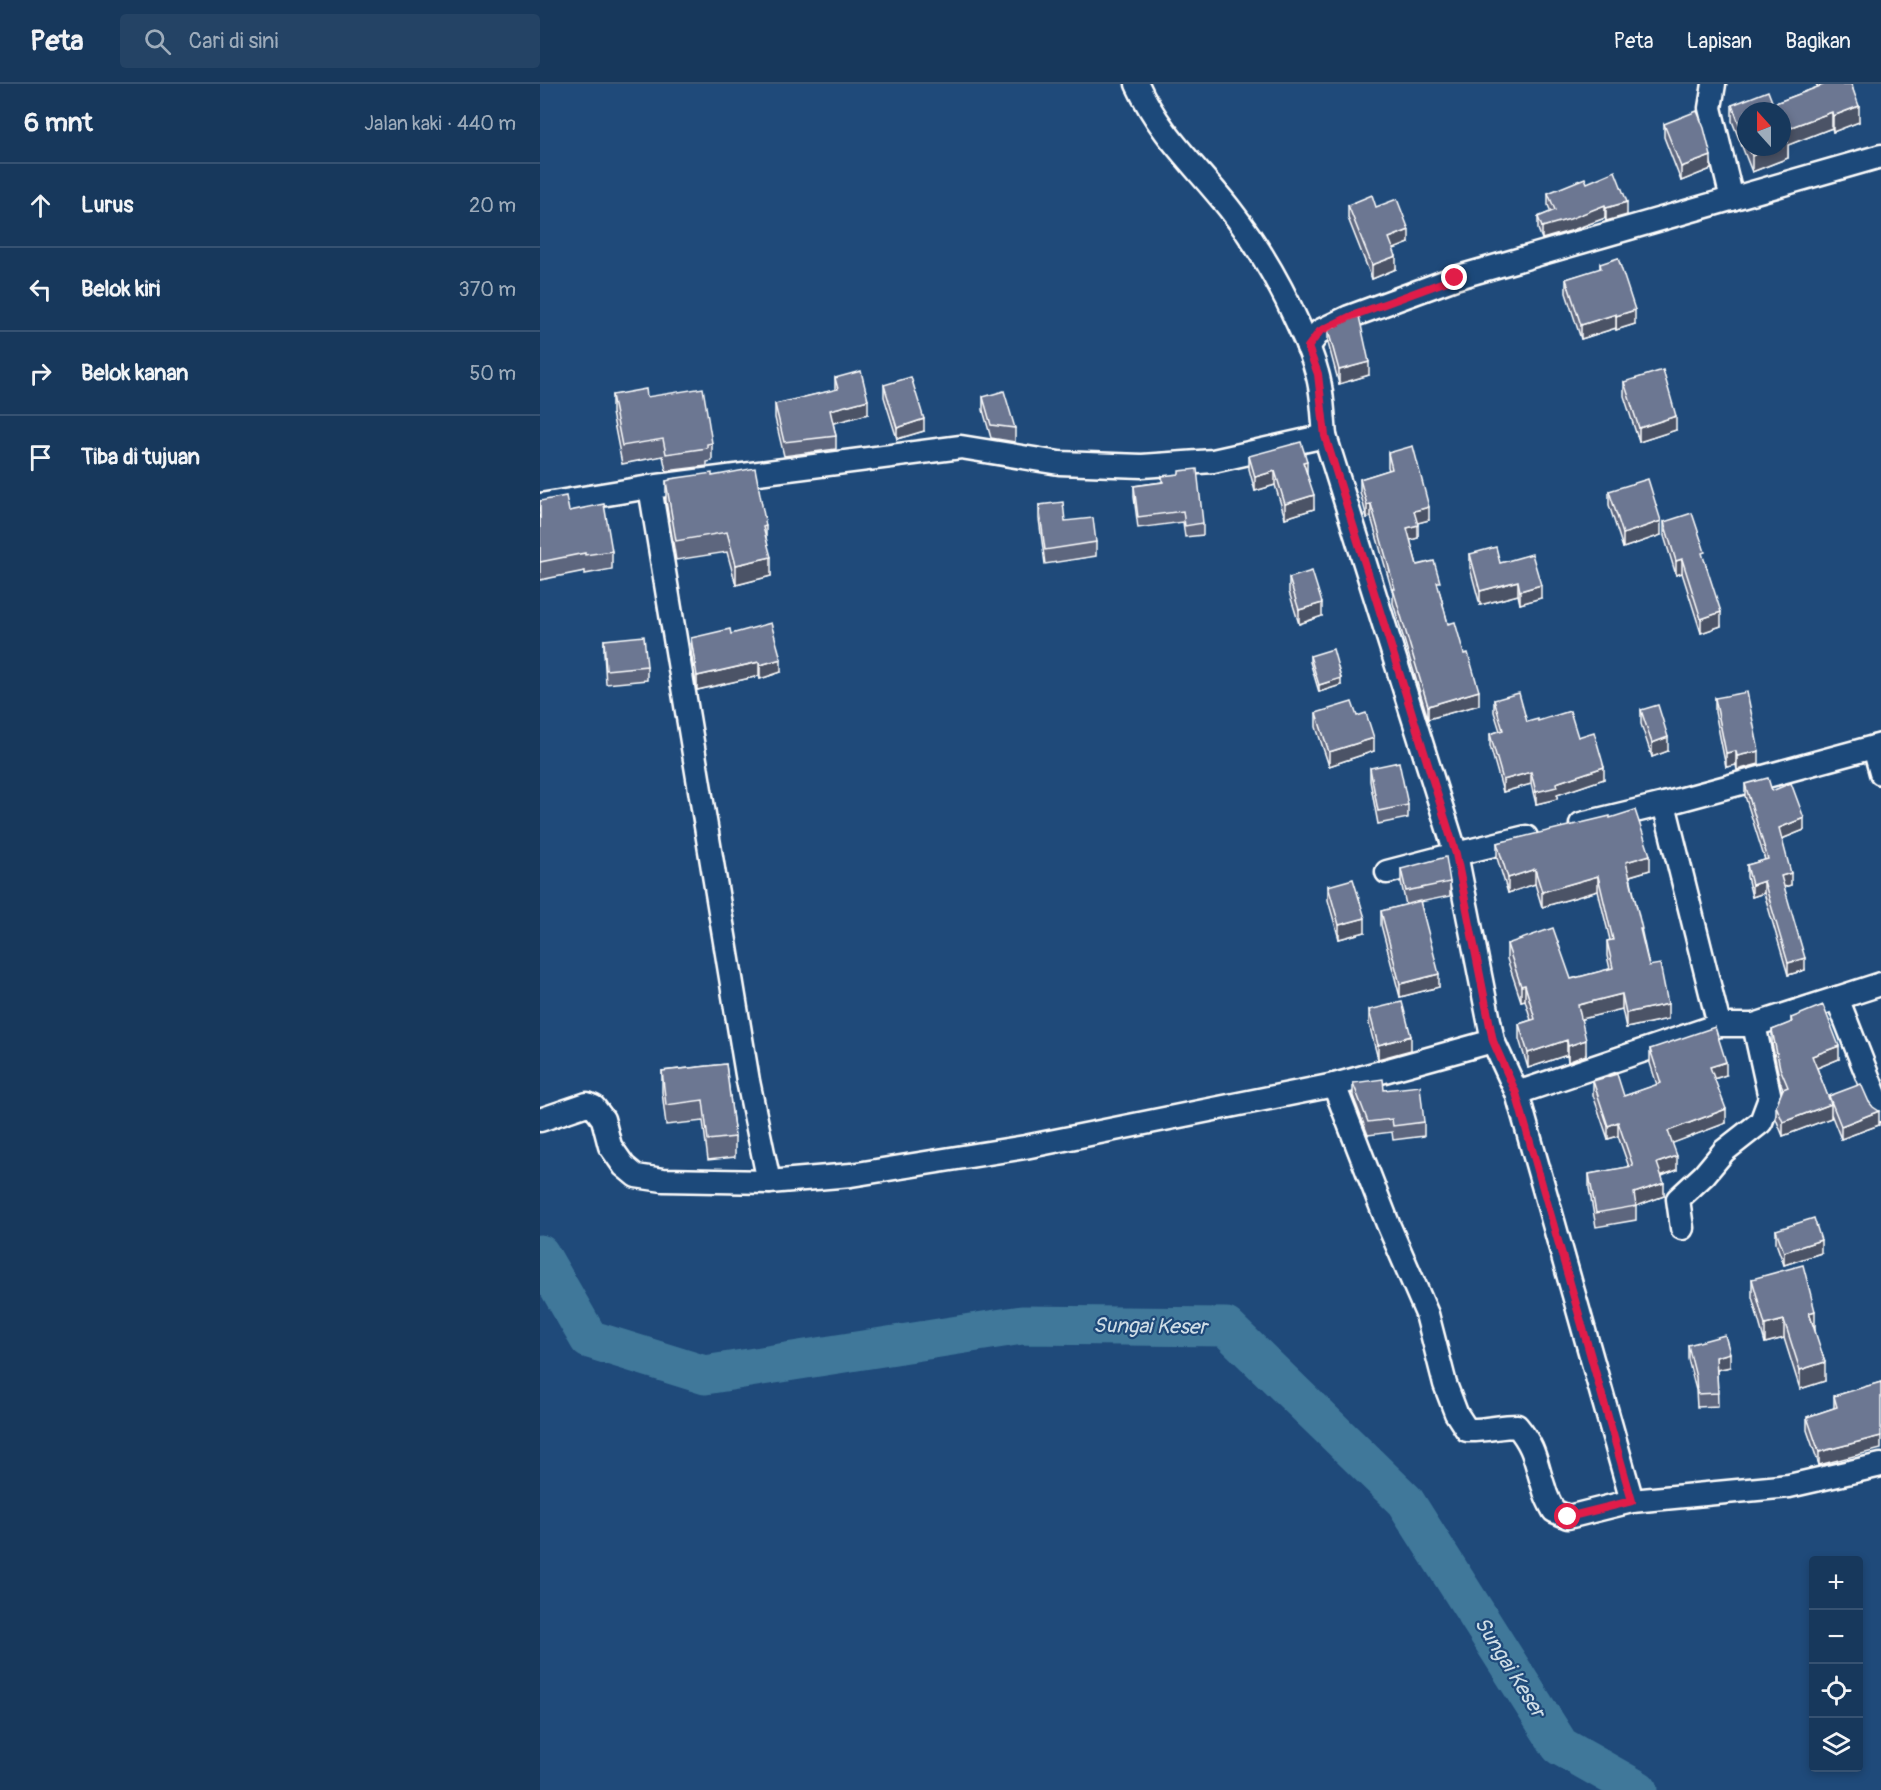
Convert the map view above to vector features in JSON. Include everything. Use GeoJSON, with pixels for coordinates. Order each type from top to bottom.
{"type":"FeatureCollection","features":[{"type":"Feature","properties":{"kind":"street"},"geometry":{"type":"LineString","coordinates":[[1137,84],[1148,107],[1172,141],[1229,208],[1265,258],[1284,292],[1318,374],[1325,436],[1456,854],[1493,1041],[1516,1093],[1632,1501]]}},
{"type":"Feature","properties":{"kind":"street"},"geometry":{"type":"LineString","coordinates":[[1714,84],[1710,108],[1732,199]]}},
{"type":"Feature","properties":{"kind":"street"},"geometry":{"type":"LineString","coordinates":[[1308,347],[1320,331],[1349,317],[1455,278],[1881,156]]}},
{"type":"Feature","properties":{"kind":"street"},"geometry":{"type":"LineString","coordinates":[[540,505],[650,487],[961,447],[1059,463],[1142,466],[1213,461],[1325,436]]}},
{"type":"Feature","properties":{"kind":"street"},"geometry":{"type":"LineString","coordinates":[[650,487],[746,1069],[769,1182]]}},
{"type":"Feature","properties":{"kind":"street"},"geometry":{"type":"LineString","coordinates":[[1387,872],[1664,804],[1877,746],[1881,773]]}},
{"type":"Feature","properties":{"kind":"street"},"geometry":{"type":"LineString","coordinates":[[1664,804],[1719,1024]]}},
{"type":"Feature","properties":{"kind":"street"},"geometry":{"type":"LineString","coordinates":[[1516,1093],[1719,1024],[1754,1025],[1881,984]]}},
{"type":"Feature","properties":{"kind":"street"},"geometry":{"type":"LineString","coordinates":[[1837,998],[1881,1110]]}},
{"type":"Feature","properties":{"kind":"street"},"geometry":{"type":"LineString","coordinates":[[1682,1228],[1678,1199],[1724,1151],[1761,1122],[1770,1098],[1754,1025]]}},
{"type":"Feature","properties":{"kind":"street"},"geometry":{"type":"LineString","coordinates":[[540,1120],[587,1104],[594,1107],[603,1119],[610,1146],[624,1166],[636,1176],[663,1180],[769,1182],[851,1175],[1024,1147],[1334,1085],[1493,1041]]}},
{"type":"Feature","properties":{"kind":"street"},"geometry":{"type":"LineString","coordinates":[[1334,1085],[1388,1224],[1427,1314],[1445,1384],[1456,1413],[1467,1430],[1482,1431],[1502,1426],[1517,1426],[1528,1439],[1554,1511],[1568,1517],[1632,1501],[1789,1486],[1881,1465]]}},
{"type":"Feature","properties":{"kind":"building"},"geometry":{"type":"Polygon","coordinates":[[[1851,84],[1859,106],[1833,116],[1832,112],[1791,127],[1791,102],[1778,102],[1823,85],[1851,84]]]}},
{"type":"Feature","properties":{"kind":"building"},"geometry":{"type":"Polygon","coordinates":[[[1768,91],[1772,102],[1740,102],[1768,91]]]}},
{"type":"Feature","properties":{"kind":"building"},"geometry":{"type":"Polygon","coordinates":[[[1737,103],[1737,118],[1732,105],[1737,103]]]}},
{"type":"Feature","properties":{"kind":"building"},"geometry":{"type":"Polygon","coordinates":[[[1697,111],[1711,156],[1681,167],[1664,124],[1697,111]]]}},
{"type":"Feature","properties":{"kind":"building"},"geometry":{"type":"Polygon","coordinates":[[[1615,171],[1627,202],[1606,208],[1605,205],[1542,227],[1538,217],[1555,210],[1548,193],[1585,178],[1587,183],[1615,171]]]}},
{"type":"Feature","properties":{"kind":"building"},"geometry":{"type":"Polygon","coordinates":[[[1372,195],[1376,207],[1397,199],[1409,230],[1389,238],[1396,256],[1372,265],[1348,205],[1372,195]]]}},
{"type":"Feature","properties":{"kind":"building"},"geometry":{"type":"Polygon","coordinates":[[[1618,258],[1635,310],[1581,325],[1566,279],[1601,268],[1600,264],[1618,258]]]}},
{"type":"Feature","properties":{"kind":"building"},"geometry":{"type":"Polygon","coordinates":[[[1359,316],[1369,362],[1339,370],[1328,330],[1347,319],[1359,316]]]}},
{"type":"Feature","properties":{"kind":"building"},"geometry":{"type":"Polygon","coordinates":[[[1663,370],[1676,416],[1639,428],[1624,382],[1663,370]]]}},
{"type":"Feature","properties":{"kind":"building"},"geometry":{"type":"Polygon","coordinates":[[[861,371],[868,400],[830,410],[836,436],[784,442],[775,404],[838,389],[835,378],[861,371]]]}},
{"type":"Feature","properties":{"kind":"building"},"geometry":{"type":"Polygon","coordinates":[[[911,377],[924,419],[897,428],[884,385],[911,377]]]}},
{"type":"Feature","properties":{"kind":"building"},"geometry":{"type":"Polygon","coordinates":[[[703,388],[712,443],[707,444],[707,448],[666,454],[663,439],[622,446],[612,395],[646,389],[647,397],[703,388]]]}},
{"type":"Feature","properties":{"kind":"building"},"geometry":{"type":"Polygon","coordinates":[[[1004,391],[1015,428],[991,425],[983,397],[1004,391]]]}},
{"type":"Feature","properties":{"kind":"building"},"geometry":{"type":"Polygon","coordinates":[[[1301,442],[1307,461],[1303,462],[1314,495],[1285,504],[1275,471],[1255,477],[1249,456],[1301,442]]]}},
{"type":"Feature","properties":{"kind":"building"},"geometry":{"type":"Polygon","coordinates":[[[1413,446],[1429,507],[1414,511],[1418,525],[1407,528],[1417,565],[1434,561],[1448,624],[1455,622],[1464,654],[1468,653],[1479,691],[1428,706],[1393,589],[1395,589],[1371,504],[1367,505],[1360,479],[1392,469],[1388,453],[1413,446]]]}},
{"type":"Feature","properties":{"kind":"building"},"geometry":{"type":"Polygon","coordinates":[[[755,468],[766,526],[763,527],[771,557],[736,565],[727,532],[676,541],[666,481],[755,468]]]}},
{"type":"Feature","properties":{"kind":"building"},"geometry":{"type":"Polygon","coordinates":[[[1197,469],[1203,523],[1185,526],[1183,511],[1138,517],[1134,486],[1163,482],[1162,476],[1197,469]]]}},
{"type":"Feature","properties":{"kind":"building"},"geometry":{"type":"Polygon","coordinates":[[[1648,479],[1661,521],[1623,534],[1609,491],[1648,479]]]}},
{"type":"Feature","properties":{"kind":"building"},"geometry":{"type":"Polygon","coordinates":[[[566,496],[569,511],[604,504],[612,551],[585,555],[585,553],[540,562],[540,501],[566,496]]]}},
{"type":"Feature","properties":{"kind":"building"},"geometry":{"type":"Polygon","coordinates":[[[1063,502],[1065,521],[1093,518],[1096,542],[1045,550],[1039,505],[1063,502]]]}},
{"type":"Feature","properties":{"kind":"building"},"geometry":{"type":"Polygon","coordinates":[[[1692,513],[1721,612],[1701,619],[1682,559],[1676,561],[1664,522],[1692,513]]]}},
{"type":"Feature","properties":{"kind":"building"},"geometry":{"type":"Polygon","coordinates":[[[1496,547],[1500,563],[1532,554],[1541,585],[1520,591],[1518,581],[1480,591],[1470,554],[1496,547]]]}},
{"type":"Feature","properties":{"kind":"building"},"geometry":{"type":"Polygon","coordinates":[[[1312,571],[1322,603],[1299,610],[1289,578],[1312,571]]]}},
{"type":"Feature","properties":{"kind":"building"},"geometry":{"type":"Polygon","coordinates":[[[771,623],[781,659],[697,676],[691,638],[730,629],[731,634],[771,623]]]}},
{"type":"Feature","properties":{"kind":"building"},"geometry":{"type":"Polygon","coordinates":[[[644,636],[647,666],[606,670],[604,640],[644,636]]]}},
{"type":"Feature","properties":{"kind":"building"},"geometry":{"type":"Polygon","coordinates":[[[1333,649],[1341,678],[1319,685],[1310,656],[1333,649]]]}},
{"type":"Feature","properties":{"kind":"building"},"geometry":{"type":"Polygon","coordinates":[[[1747,692],[1759,751],[1737,756],[1736,751],[1726,753],[1715,698],[1747,692]]]}},
{"type":"Feature","properties":{"kind":"building"},"geometry":{"type":"Polygon","coordinates":[[[1519,693],[1527,722],[1570,711],[1578,737],[1594,732],[1604,767],[1556,783],[1557,787],[1536,792],[1531,772],[1503,780],[1490,734],[1503,730],[1494,700],[1519,693]]]}},
{"type":"Feature","properties":{"kind":"building"},"geometry":{"type":"Polygon","coordinates":[[[1352,702],[1357,716],[1366,713],[1374,738],[1329,752],[1316,713],[1352,702]]]}},
{"type":"Feature","properties":{"kind":"building"},"geometry":{"type":"Polygon","coordinates":[[[1658,705],[1668,737],[1652,743],[1641,710],[1658,705]]]}},
{"type":"Feature","properties":{"kind":"building"},"geometry":{"type":"Polygon","coordinates":[[[1399,762],[1408,805],[1378,811],[1370,768],[1399,762]]]}},
{"type":"Feature","properties":{"kind":"building"},"geometry":{"type":"Polygon","coordinates":[[[1768,778],[1772,791],[1791,783],[1804,818],[1779,828],[1791,873],[1781,876],[1805,958],[1788,963],[1764,881],[1752,885],[1747,865],[1768,859],[1745,784],[1768,778]]]}},
{"type":"Feature","properties":{"kind":"building"},"geometry":{"type":"Polygon","coordinates":[[[1635,810],[1650,855],[1626,862],[1649,966],[1660,964],[1668,1004],[1626,1013],[1622,994],[1578,1005],[1586,1040],[1568,1046],[1567,1040],[1528,1053],[1519,1024],[1535,1019],[1525,985],[1521,986],[1507,944],[1553,928],[1571,979],[1613,968],[1607,941],[1613,940],[1598,876],[1542,892],[1535,869],[1508,878],[1497,843],[1610,816],[1610,818],[1635,810]]]}},
{"type":"Feature","properties":{"kind":"building"},"geometry":{"type":"Polygon","coordinates":[[[1446,857],[1450,882],[1406,891],[1401,869],[1446,857]]]}},
{"type":"Feature","properties":{"kind":"building"},"geometry":{"type":"Polygon","coordinates":[[[1353,879],[1365,918],[1339,925],[1328,886],[1353,879]]]}},
{"type":"Feature","properties":{"kind":"building"},"geometry":{"type":"Polygon","coordinates":[[[1420,901],[1439,974],[1400,984],[1381,911],[1420,901]]]}},
{"type":"Feature","properties":{"kind":"building"},"geometry":{"type":"Polygon","coordinates":[[[1402,1002],[1411,1036],[1378,1045],[1369,1010],[1402,1002]]]}},
{"type":"Feature","properties":{"kind":"building"},"geometry":{"type":"Polygon","coordinates":[[[1823,1005],[1839,1046],[1812,1056],[1831,1104],[1783,1122],[1776,1106],[1783,1089],[1788,1087],[1780,1068],[1772,1030],[1792,1022],[1791,1018],[1823,1005]]]}},
{"type":"Feature","properties":{"kind":"building"},"geometry":{"type":"Polygon","coordinates":[[[1715,1027],[1726,1062],[1710,1067],[1726,1109],[1668,1131],[1677,1156],[1657,1163],[1664,1183],[1634,1193],[1636,1206],[1596,1213],[1589,1174],[1633,1166],[1618,1122],[1608,1126],[1593,1081],[1617,1074],[1624,1096],[1661,1083],[1650,1049],[1715,1027]]]}},
{"type":"Feature","properties":{"kind":"building"},"geometry":{"type":"Polygon","coordinates":[[[726,1064],[735,1137],[708,1140],[703,1100],[666,1105],[662,1071],[726,1064]]]}},
{"type":"Feature","properties":{"kind":"building"},"geometry":{"type":"Polygon","coordinates":[[[1383,1079],[1384,1090],[1420,1086],[1424,1122],[1393,1126],[1392,1119],[1368,1122],[1353,1083],[1383,1079]]]}},
{"type":"Feature","properties":{"kind":"building"},"geometry":{"type":"Polygon","coordinates":[[[1861,1084],[1869,1102],[1879,1111],[1841,1126],[1829,1096],[1861,1084]]]}},
{"type":"Feature","properties":{"kind":"building"},"geometry":{"type":"Polygon","coordinates":[[[1814,1218],[1821,1240],[1784,1252],[1776,1230],[1814,1218]]]}},
{"type":"Feature","properties":{"kind":"building"},"geometry":{"type":"Polygon","coordinates":[[[1803,1265],[1815,1311],[1809,1313],[1825,1362],[1800,1370],[1784,1320],[1765,1325],[1752,1279],[1803,1265]]]}},
{"type":"Feature","properties":{"kind":"building"},"geometry":{"type":"Polygon","coordinates":[[[1725,1335],[1730,1353],[1716,1357],[1718,1393],[1697,1394],[1696,1377],[1688,1345],[1725,1335]]]}},
{"type":"Feature","properties":{"kind":"building"},"geometry":{"type":"Polygon","coordinates":[[[1881,1382],[1881,1436],[1819,1452],[1807,1417],[1837,1407],[1834,1396],[1881,1382]]]}},
{"type":"Feature","properties":{"kind":"waterway","name":"Sungai Keser"},"geometry":{"type":"LineString","coordinates":[[540,1254],[589,1339],[705,1375],[1022,1325],[1226,1327],[1405,1501],[1560,1746],[1638,1790]]}},
{"type":"Feature","properties":{"kind":"route"},"geometry":{"type":"LineString","coordinates":[[1455,278],[1349,317],[1320,331],[1308,347],[1318,374],[1325,436],[1456,854],[1493,1041],[1516,1093],[1632,1501],[1568,1517]]}}]}
